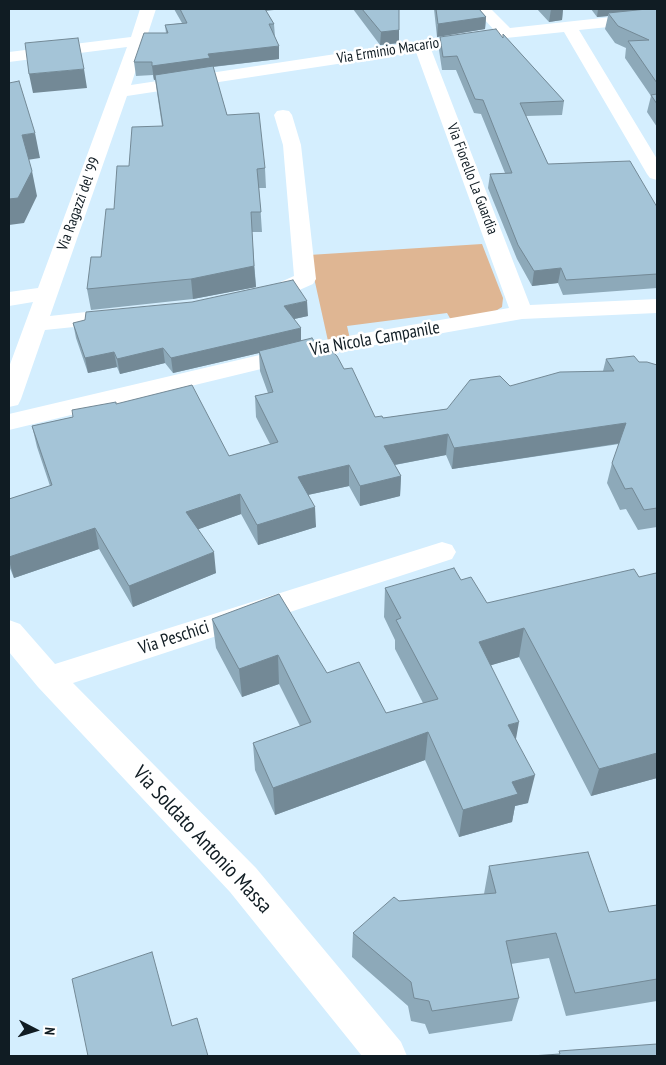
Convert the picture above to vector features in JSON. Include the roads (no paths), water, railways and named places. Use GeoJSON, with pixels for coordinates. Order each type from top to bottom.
{"type":"FeatureCollection","features":[{"type":"Feature","properties":{"kind":"street","name":"Via Ragazzi del '99"},"geometry":{"type":"LineString","coordinates":[[9,400],[138,42],[148,9]]}},
{"type":"Feature","properties":{"kind":"street"},"geometry":{"type":"LineString","coordinates":[[482,9],[506,33]]}},
{"type":"Feature","properties":{"kind":"street"},"geometry":{"type":"LineString","coordinates":[[654,9],[657,13]]}},
{"type":"Feature","properties":{"kind":"street","name":"Via Erminio Macario"},"geometry":{"type":"LineString","coordinates":[[120,92],[506,33],[657,17]]}},
{"type":"Feature","properties":{"kind":"street"},"geometry":{"type":"LineString","coordinates":[[569,26],[657,174]]}},
{"type":"Feature","properties":{"kind":"street"},"geometry":{"type":"LineString","coordinates":[[9,58],[138,42]]}},
{"type":"Feature","properties":{"kind":"street","name":"Via Fiorello La Guardia"},"geometry":{"type":"LineString","coordinates":[[422,46],[522,312]]}},
{"type":"Feature","properties":{"kind":"street"},"geometry":{"type":"LineString","coordinates":[[241,298],[280,290],[305,279],[292,144],[283,115]]}},
{"type":"Feature","properties":{"kind":"street"},"geometry":{"type":"LineString","coordinates":[[9,299],[47,293]]}},
{"type":"Feature","properties":{"kind":"street","name":"Via Nicola Campanile"},"geometry":{"type":"LineString","coordinates":[[9,422],[319,348],[522,312],[657,306]]}},
{"type":"Feature","properties":{"kind":"street"},"geometry":{"type":"LineString","coordinates":[[36,324],[144,313]]}},
{"type":"Feature","properties":{"kind":"street","name":"Via Peschici"},"geometry":{"type":"LineString","coordinates":[[49,678],[442,552]]}},
{"type":"Feature","properties":{"kind":"street","name":"Via Soldato Antonio Massa"},"geometry":{"type":"LineString","coordinates":[[9,632],[49,678],[243,880],[387,1056]]}}]}
